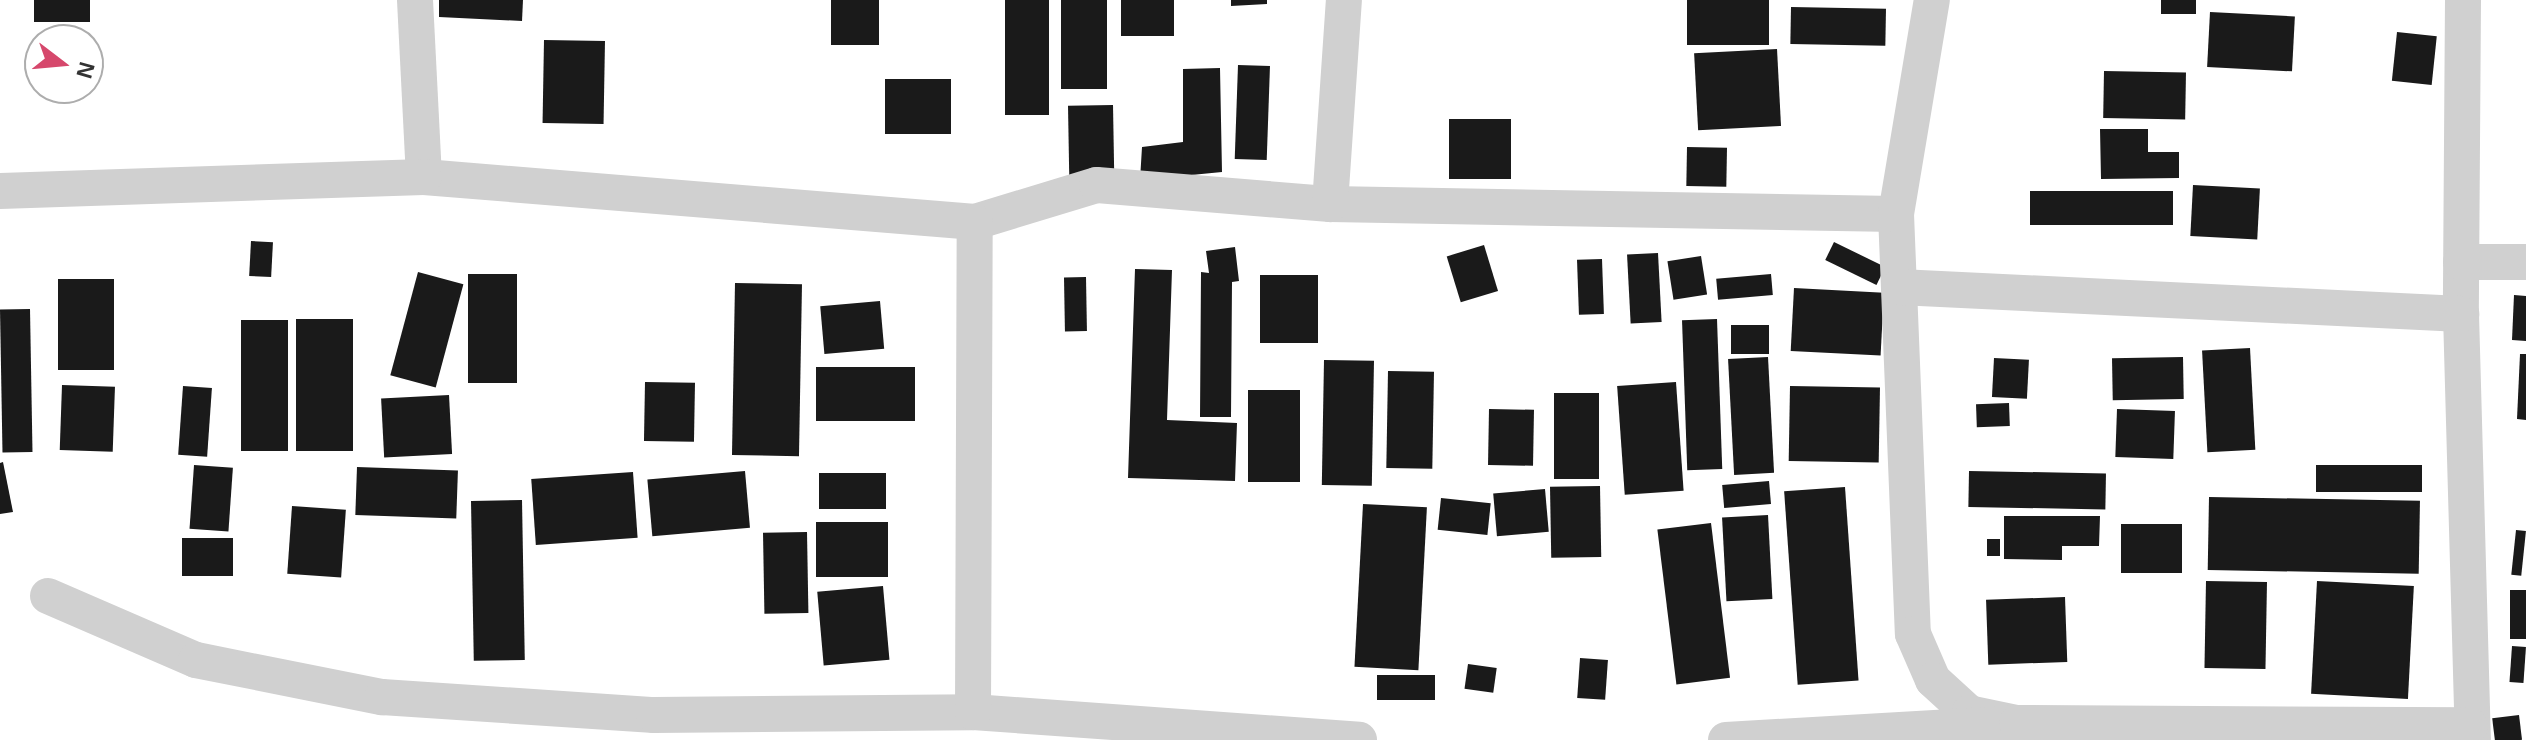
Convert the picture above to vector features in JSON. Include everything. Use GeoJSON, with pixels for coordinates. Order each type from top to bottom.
{"type":"FeatureCollection","features":[{"type":"Feature","properties":{"kind":"street"},"geometry":{"type":"LineString","coordinates":[[415,0],[424,177]]}},
{"type":"Feature","properties":{"kind":"street"},"geometry":{"type":"LineString","coordinates":[[1330,204],[1344,0]]}},
{"type":"Feature","properties":{"kind":"street"},"geometry":{"type":"LineString","coordinates":[[1932,0],[1896,214],[1913,634],[1933,680],[1969,713],[2017,723]]}},
{"type":"Feature","properties":{"kind":"street"},"geometry":{"type":"LineString","coordinates":[[1726,740],[2017,723],[2472,732],[2461,314],[2463,0]]}},
{"type":"Feature","properties":{"kind":"street"},"geometry":{"type":"LineString","coordinates":[[0,191],[424,177],[975,222],[1097,185],[1330,204],[1896,214]]}},
{"type":"Feature","properties":{"kind":"street"},"geometry":{"type":"LineString","coordinates":[[973,712],[975,222]]}},
{"type":"Feature","properties":{"kind":"street"},"geometry":{"type":"LineString","coordinates":[[2461,262],[2526,262]]}},
{"type":"Feature","properties":{"kind":"street"},"geometry":{"type":"LineString","coordinates":[[1899,287],[2461,314]]}},
{"type":"Feature","properties":{"kind":"street"},"geometry":{"type":"LineString","coordinates":[[48,596],[196,660],[382,697],[654,715],[973,712],[1359,740]]}},
{"type":"Feature","properties":{"kind":"building"},"geometry":{"type":"Polygon","coordinates":[[[34,0],[90,0],[90,22],[34,22],[34,0]]]}},
{"type":"Feature","properties":{"kind":"building"},"geometry":{"type":"Polygon","coordinates":[[[439,0],[523,0],[522,21],[439,17],[439,0]]]}},
{"type":"Feature","properties":{"kind":"building"},"geometry":{"type":"Polygon","coordinates":[[[831,0],[879,0],[879,45],[831,45],[831,0]]]}},
{"type":"Feature","properties":{"kind":"building"},"geometry":{"type":"Polygon","coordinates":[[[1005,0],[1049,0],[1049,115],[1005,115],[1005,0]]]}},
{"type":"Feature","properties":{"kind":"building"},"geometry":{"type":"Polygon","coordinates":[[[1061,0],[1107,0],[1107,89],[1061,89],[1061,0]]]}},
{"type":"Feature","properties":{"kind":"building"},"geometry":{"type":"Polygon","coordinates":[[[1121,0],[1174,0],[1174,36],[1121,36],[1121,0]]]}},
{"type":"Feature","properties":{"kind":"building"},"geometry":{"type":"Polygon","coordinates":[[[1231,0],[1267,0],[1267,4],[1231,6],[1231,0]]]}},
{"type":"Feature","properties":{"kind":"building"},"geometry":{"type":"Polygon","coordinates":[[[1687,0],[1769,0],[1769,45],[1687,45],[1687,0]]]}},
{"type":"Feature","properties":{"kind":"building"},"geometry":{"type":"Polygon","coordinates":[[[2161,0],[2196,0],[2196,14],[2161,14],[2161,0]]]}},
{"type":"Feature","properties":{"kind":"building"},"geometry":{"type":"Polygon","coordinates":[[[1791,7],[1886,9],[1885,46],[1790,44],[1791,7]]]}},
{"type":"Feature","properties":{"kind":"building"},"geometry":{"type":"Polygon","coordinates":[[[2210,12],[2295,16],[2292,71],[2207,67],[2210,12]]]}},
{"type":"Feature","properties":{"kind":"building"},"geometry":{"type":"Polygon","coordinates":[[[2397,32],[2437,36],[2432,85],[2392,81],[2397,32]]]}},
{"type":"Feature","properties":{"kind":"building"},"geometry":{"type":"Polygon","coordinates":[[[544,40],[605,41],[604,124],[543,123],[544,40]]]}},
{"type":"Feature","properties":{"kind":"building"},"geometry":{"type":"Polygon","coordinates":[[[1777,49],[1781,126],[1698,130],[1694,53],[1777,49]]]}},
{"type":"Feature","properties":{"kind":"building"},"geometry":{"type":"Polygon","coordinates":[[[1238,65],[1270,66],[1267,160],[1235,159],[1238,65]]]}},
{"type":"Feature","properties":{"kind":"building"},"geometry":{"type":"Polygon","coordinates":[[[1220,68],[1222,172],[1140,180],[1142,147],[1183,142],[1183,69],[1220,68]]]}},
{"type":"Feature","properties":{"kind":"building"},"geometry":{"type":"Polygon","coordinates":[[[2104,71],[2186,72],[2185,119],[2103,118],[2104,71]]]}},
{"type":"Feature","properties":{"kind":"building"},"geometry":{"type":"Polygon","coordinates":[[[885,79],[951,79],[951,134],[885,134],[885,79]]]}},
{"type":"Feature","properties":{"kind":"building"},"geometry":{"type":"Polygon","coordinates":[[[1113,105],[1114,175],[1069,176],[1068,106],[1113,105]]]}},
{"type":"Feature","properties":{"kind":"building"},"geometry":{"type":"Polygon","coordinates":[[[1449,119],[1511,119],[1511,179],[1449,179],[1449,119]]]}},
{"type":"Feature","properties":{"kind":"building"},"geometry":{"type":"Polygon","coordinates":[[[2100,129],[2148,129],[2148,152],[2179,152],[2179,178],[2101,179],[2100,129]]]}},
{"type":"Feature","properties":{"kind":"building"},"geometry":{"type":"Polygon","coordinates":[[[1687,147],[1727,148],[1726,187],[1686,186],[1687,147]]]}},
{"type":"Feature","properties":{"kind":"building"},"geometry":{"type":"Polygon","coordinates":[[[2193,185],[2260,189],[2257,239],[2190,236],[2193,185]]]}},
{"type":"Feature","properties":{"kind":"building"},"geometry":{"type":"Polygon","coordinates":[[[2030,191],[2173,191],[2173,225],[2030,225],[2030,191]]]}},
{"type":"Feature","properties":{"kind":"building"},"geometry":{"type":"Polygon","coordinates":[[[251,241],[273,242],[271,277],[249,276],[251,241]]]}},
{"type":"Feature","properties":{"kind":"building"},"geometry":{"type":"Polygon","coordinates":[[[1834,242],[1885,267],[1876,285],[1825,260],[1834,242]]]}},
{"type":"Feature","properties":{"kind":"building"},"geometry":{"type":"Polygon","coordinates":[[[1484,245],[1498,291],[1461,302],[1447,256],[1484,245]]]}},
{"type":"Feature","properties":{"kind":"building"},"geometry":{"type":"Polygon","coordinates":[[[1235,247],[1239,281],[1232,282],[1231,417],[1200,417],[1201,272],[1209,273],[1206,251],[1235,247]]]}},
{"type":"Feature","properties":{"kind":"building"},"geometry":{"type":"Polygon","coordinates":[[[1658,253],[1662,322],[1631,324],[1627,255],[1658,253]]]}},
{"type":"Feature","properties":{"kind":"building"},"geometry":{"type":"Polygon","coordinates":[[[1701,256],[1707,295],[1674,300],[1667,261],[1701,256]]]}},
{"type":"Feature","properties":{"kind":"building"},"geometry":{"type":"Polygon","coordinates":[[[1602,259],[1604,314],[1579,315],[1577,260],[1602,259]]]}},
{"type":"Feature","properties":{"kind":"building"},"geometry":{"type":"Polygon","coordinates":[[[1135,269],[1172,270],[1167,420],[1237,423],[1235,481],[1128,478],[1135,269]]]}},
{"type":"Feature","properties":{"kind":"building"},"geometry":{"type":"Polygon","coordinates":[[[418,272],[463,284],[436,388],[390,375],[418,272]]]}},
{"type":"Feature","properties":{"kind":"building"},"geometry":{"type":"Polygon","coordinates":[[[468,274],[517,274],[517,383],[468,383],[468,274]]]}},
{"type":"Feature","properties":{"kind":"building"},"geometry":{"type":"Polygon","coordinates":[[[1771,274],[1773,295],[1718,300],[1716,279],[1771,274]]]}},
{"type":"Feature","properties":{"kind":"building"},"geometry":{"type":"Polygon","coordinates":[[[1260,275],[1318,275],[1318,343],[1260,343],[1260,275]]]}},
{"type":"Feature","properties":{"kind":"building"},"geometry":{"type":"Polygon","coordinates":[[[1064,277],[1086,277],[1087,331],[1065,331],[1064,277]]]}},
{"type":"Feature","properties":{"kind":"building"},"geometry":{"type":"Polygon","coordinates":[[[58,279],[114,279],[114,370],[58,370],[58,279]]]}},
{"type":"Feature","properties":{"kind":"building"},"geometry":{"type":"Polygon","coordinates":[[[735,283],[802,284],[799,456],[732,455],[735,283]]]}},
{"type":"Feature","properties":{"kind":"building"},"geometry":{"type":"Polygon","coordinates":[[[1794,288],[1884,293],[1881,356],[1791,351],[1794,288]]]}},
{"type":"Feature","properties":{"kind":"building"},"geometry":{"type":"Polygon","coordinates":[[[2514,295],[2526,296],[2526,341],[2512,340],[2514,295]]]}},
{"type":"Feature","properties":{"kind":"building"},"geometry":{"type":"Polygon","coordinates":[[[880,301],[884,349],[824,354],[820,306],[880,301]]]}},
{"type":"Feature","properties":{"kind":"building"},"geometry":{"type":"Polygon","coordinates":[[[30,309],[32,452],[3,453],[0,310],[30,309]]]}},
{"type":"Feature","properties":{"kind":"building"},"geometry":{"type":"Polygon","coordinates":[[[296,319],[353,319],[353,451],[296,451],[296,319]]]}},
{"type":"Feature","properties":{"kind":"building"},"geometry":{"type":"Polygon","coordinates":[[[1717,319],[1722,469],[1687,470],[1682,320],[1717,319]]]}},
{"type":"Feature","properties":{"kind":"building"},"geometry":{"type":"Polygon","coordinates":[[[241,320],[288,320],[288,451],[241,451],[241,320]]]}},
{"type":"Feature","properties":{"kind":"building"},"geometry":{"type":"Polygon","coordinates":[[[1731,325],[1769,325],[1769,354],[1731,354],[1731,325]]]}},
{"type":"Feature","properties":{"kind":"building"},"geometry":{"type":"Polygon","coordinates":[[[2250,348],[2255,450],[2207,452],[2202,351],[2250,348]]]}},
{"type":"Feature","properties":{"kind":"building"},"geometry":{"type":"Polygon","coordinates":[[[2520,354],[2526,354],[2526,420],[2517,419],[2520,354]]]}},
{"type":"Feature","properties":{"kind":"building"},"geometry":{"type":"Polygon","coordinates":[[[1768,357],[1774,473],[1734,475],[1728,359],[1768,357]]]}},
{"type":"Feature","properties":{"kind":"building"},"geometry":{"type":"Polygon","coordinates":[[[2183,357],[2184,399],[2113,400],[2112,358],[2183,357]]]}},
{"type":"Feature","properties":{"kind":"building"},"geometry":{"type":"Polygon","coordinates":[[[1994,358],[2029,360],[2027,399],[1992,397],[1994,358]]]}},
{"type":"Feature","properties":{"kind":"building"},"geometry":{"type":"Polygon","coordinates":[[[1324,360],[1374,361],[1372,486],[1322,485],[1324,360]]]}},
{"type":"Feature","properties":{"kind":"building"},"geometry":{"type":"Polygon","coordinates":[[[816,367],[915,367],[915,421],[816,421],[816,367]]]}},
{"type":"Feature","properties":{"kind":"building"},"geometry":{"type":"Polygon","coordinates":[[[1388,371],[1434,372],[1432,469],[1386,468],[1388,371]]]}},
{"type":"Feature","properties":{"kind":"building"},"geometry":{"type":"Polygon","coordinates":[[[645,382],[695,383],[694,442],[644,441],[645,382]]]}},
{"type":"Feature","properties":{"kind":"building"},"geometry":{"type":"Polygon","coordinates":[[[1676,382],[1684,491],[1625,495],[1617,386],[1676,382]]]}},
{"type":"Feature","properties":{"kind":"building"},"geometry":{"type":"Polygon","coordinates":[[[62,385],[115,387],[113,452],[60,450],[62,385]]]}},
{"type":"Feature","properties":{"kind":"building"},"geometry":{"type":"Polygon","coordinates":[[[183,386],[212,388],[207,457],[178,455],[183,386]]]}},
{"type":"Feature","properties":{"kind":"building"},"geometry":{"type":"Polygon","coordinates":[[[1790,386],[1880,388],[1879,463],[1789,461],[1790,386]]]}},
{"type":"Feature","properties":{"kind":"building"},"geometry":{"type":"Polygon","coordinates":[[[1248,390],[1300,390],[1300,482],[1248,482],[1248,390]]]}},
{"type":"Feature","properties":{"kind":"building"},"geometry":{"type":"Polygon","coordinates":[[[1554,393],[1599,393],[1599,479],[1554,479],[1554,393]]]}},
{"type":"Feature","properties":{"kind":"building"},"geometry":{"type":"Polygon","coordinates":[[[449,395],[452,454],[384,457],[381,399],[449,395]]]}},
{"type":"Feature","properties":{"kind":"building"},"geometry":{"type":"Polygon","coordinates":[[[2009,403],[2010,426],[1977,427],[1976,404],[2009,403]]]}},
{"type":"Feature","properties":{"kind":"building"},"geometry":{"type":"Polygon","coordinates":[[[1489,409],[1534,410],[1533,466],[1488,465],[1489,409]]]}},
{"type":"Feature","properties":{"kind":"building"},"geometry":{"type":"Polygon","coordinates":[[[2117,409],[2175,411],[2173,459],[2115,457],[2117,409]]]}},
{"type":"Feature","properties":{"kind":"building"},"geometry":{"type":"Polygon","coordinates":[[[3,462],[13,512],[0,514],[0,463],[3,462]]]}},
{"type":"Feature","properties":{"kind":"building"},"geometry":{"type":"Polygon","coordinates":[[[194,465],[233,468],[228,532],[190,529],[194,465]]]}},
{"type":"Feature","properties":{"kind":"building"},"geometry":{"type":"Polygon","coordinates":[[[2316,465],[2422,465],[2422,492],[2316,492],[2316,465]]]}},
{"type":"Feature","properties":{"kind":"building"},"geometry":{"type":"Polygon","coordinates":[[[357,467],[458,471],[456,518],[355,515],[357,467]]]}},
{"type":"Feature","properties":{"kind":"building"},"geometry":{"type":"Polygon","coordinates":[[[745,471],[750,528],[652,536],[647,480],[745,471]]]}},
{"type":"Feature","properties":{"kind":"building"},"geometry":{"type":"Polygon","coordinates":[[[1969,471],[2106,473],[2105,509],[1968,507],[1969,471]]]}},
{"type":"Feature","properties":{"kind":"building"},"geometry":{"type":"Polygon","coordinates":[[[633,472],[638,538],[536,545],[531,479],[633,472]]]}},
{"type":"Feature","properties":{"kind":"building"},"geometry":{"type":"Polygon","coordinates":[[[819,473],[886,473],[886,509],[819,509],[819,473]]]}},
{"type":"Feature","properties":{"kind":"building"},"geometry":{"type":"Polygon","coordinates":[[[1769,481],[1771,504],[1724,508],[1722,485],[1769,481]]]}},
{"type":"Feature","properties":{"kind":"building"},"geometry":{"type":"Polygon","coordinates":[[[1600,486],[1601,557],[1551,558],[1550,487],[1600,486]]]}},
{"type":"Feature","properties":{"kind":"building"},"geometry":{"type":"Polygon","coordinates":[[[1845,487],[1859,681],[1798,685],[1784,491],[1845,487]]]}},
{"type":"Feature","properties":{"kind":"building"},"geometry":{"type":"Polygon","coordinates":[[[1545,489],[1549,532],[1497,536],[1493,494],[1545,489]]]}},
{"type":"Feature","properties":{"kind":"building"},"geometry":{"type":"Polygon","coordinates":[[[2209,497],[2420,501],[2419,574],[2208,570],[2209,497]]]}},
{"type":"Feature","properties":{"kind":"building"},"geometry":{"type":"Polygon","coordinates":[[[1441,498],[1491,503],[1487,535],[1438,530],[1441,498]]]}},
{"type":"Feature","properties":{"kind":"building"},"geometry":{"type":"Polygon","coordinates":[[[522,500],[525,660],[474,661],[471,501],[522,500]]]}},
{"type":"Feature","properties":{"kind":"building"},"geometry":{"type":"Polygon","coordinates":[[[1363,504],[1427,507],[1418,670],[1354,667],[1363,504]]]}},
{"type":"Feature","properties":{"kind":"building"},"geometry":{"type":"Polygon","coordinates":[[[292,506],[346,510],[341,578],[287,574],[292,506]]]}},
{"type":"Feature","properties":{"kind":"building"},"geometry":{"type":"Polygon","coordinates":[[[1768,515],[1772,599],[1726,601],[1722,517],[1768,515]]]}},
{"type":"Feature","properties":{"kind":"building"},"geometry":{"type":"Polygon","coordinates":[[[2004,516],[2100,516],[2099,546],[2062,546],[2062,560],[2004,559],[2004,516]]]}},
{"type":"Feature","properties":{"kind":"building"},"geometry":{"type":"Polygon","coordinates":[[[816,522],[888,522],[888,577],[816,577],[816,522]]]}},
{"type":"Feature","properties":{"kind":"building"},"geometry":{"type":"Polygon","coordinates":[[[1711,523],[1730,678],[1676,684],[1657,530],[1711,523]]]}},
{"type":"Feature","properties":{"kind":"building"},"geometry":{"type":"Polygon","coordinates":[[[2121,524],[2182,524],[2182,573],[2121,573],[2121,524]]]}},
{"type":"Feature","properties":{"kind":"building"},"geometry":{"type":"Polygon","coordinates":[[[2516,530],[2526,531],[2521,576],[2511,575],[2516,530]]]}},
{"type":"Feature","properties":{"kind":"building"},"geometry":{"type":"Polygon","coordinates":[[[807,532],[808,613],[764,614],[763,533],[807,532]]]}},
{"type":"Feature","properties":{"kind":"building"},"geometry":{"type":"Polygon","coordinates":[[[182,538],[233,538],[233,576],[182,576],[182,538]]]}},
{"type":"Feature","properties":{"kind":"building"},"geometry":{"type":"Polygon","coordinates":[[[1987,539],[2000,539],[2000,556],[1987,556],[1987,539]]]}},
{"type":"Feature","properties":{"kind":"building"},"geometry":{"type":"Polygon","coordinates":[[[2206,581],[2267,582],[2265,669],[2204,668],[2206,581]]]}},
{"type":"Feature","properties":{"kind":"building"},"geometry":{"type":"Polygon","coordinates":[[[2317,581],[2414,586],[2408,699],[2311,694],[2317,581]]]}},
{"type":"Feature","properties":{"kind":"building"},"geometry":{"type":"Polygon","coordinates":[[[883,586],[889,660],[824,665],[817,592],[883,586]]]}},
{"type":"Feature","properties":{"kind":"building"},"geometry":{"type":"Polygon","coordinates":[[[2510,590],[2526,590],[2526,639],[2510,639],[2510,590]]]}},
{"type":"Feature","properties":{"kind":"building"},"geometry":{"type":"Polygon","coordinates":[[[2065,597],[2067,662],[1988,665],[1986,600],[2065,597]]]}},
{"type":"Feature","properties":{"kind":"building"},"geometry":{"type":"Polygon","coordinates":[[[2512,646],[2526,647],[2523,683],[2509,682],[2512,646]]]}},
{"type":"Feature","properties":{"kind":"building"},"geometry":{"type":"Polygon","coordinates":[[[1580,658],[1608,660],[1605,700],[1577,698],[1580,658]]]}},
{"type":"Feature","properties":{"kind":"building"},"geometry":{"type":"Polygon","coordinates":[[[1468,664],[1497,668],[1493,693],[1465,689],[1468,664]]]}},
{"type":"Feature","properties":{"kind":"building"},"geometry":{"type":"Polygon","coordinates":[[[1377,675],[1435,675],[1435,700],[1377,700],[1377,675]]]}},
{"type":"Feature","properties":{"kind":"building"},"geometry":{"type":"Polygon","coordinates":[[[2519,715],[2522,740],[2495,740],[2492,718],[2519,715]]]}}]}
